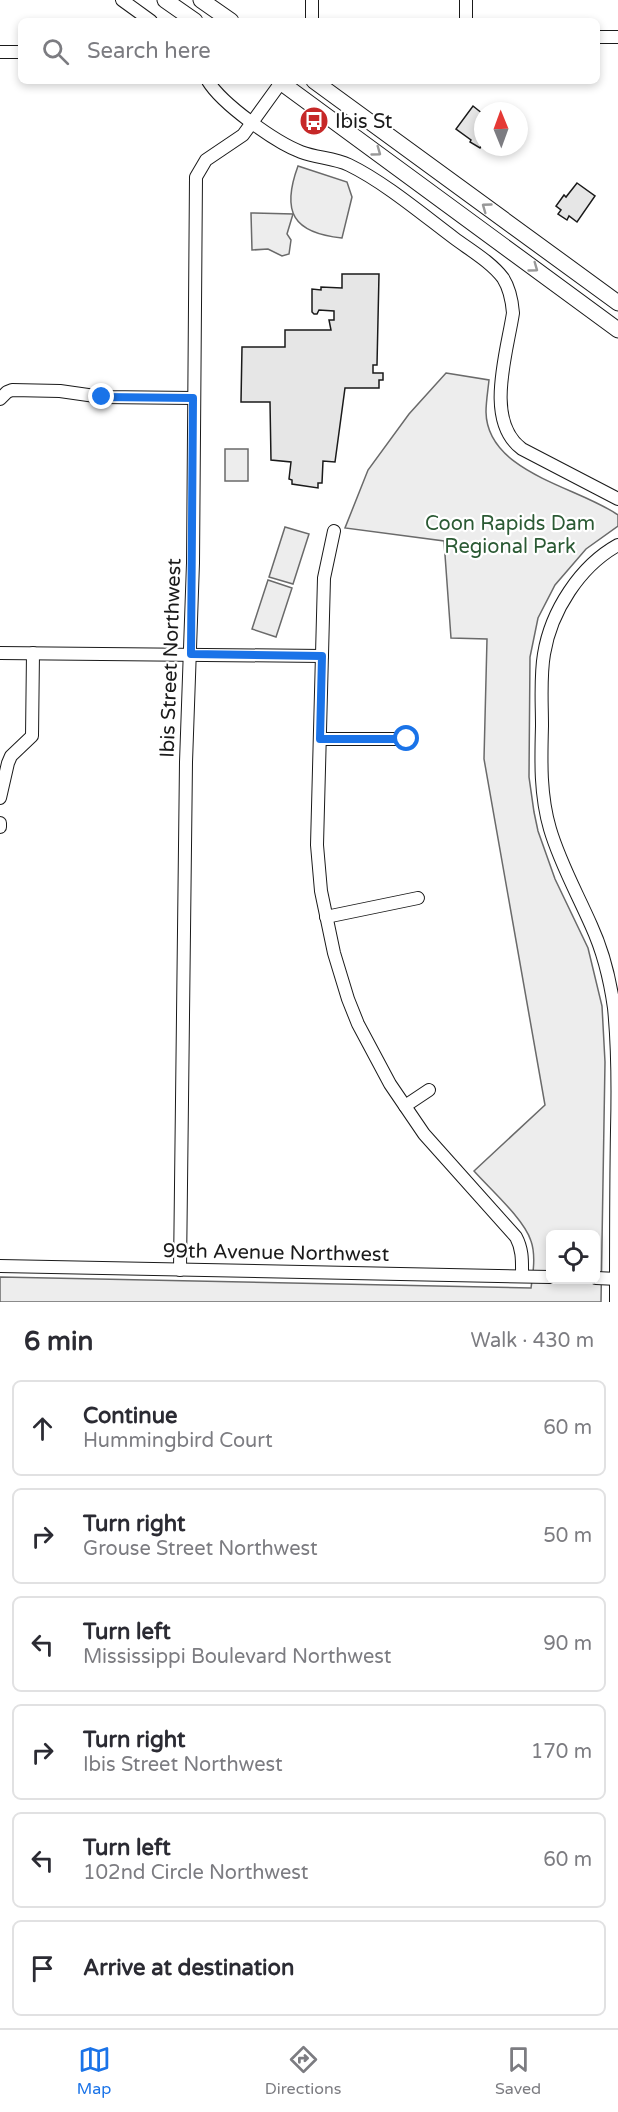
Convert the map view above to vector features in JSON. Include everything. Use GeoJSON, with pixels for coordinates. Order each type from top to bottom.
{"type":"FeatureCollection","features":[{"type":"Feature","properties":{"kind":"main road"},"geometry":{"type":"LineString","coordinates":[[165,0],[191,18]]}},
{"type":"Feature","properties":{"kind":"main road"},"geometry":{"type":"LineString","coordinates":[[201,0],[228,18]]}},
{"type":"Feature","properties":{"kind":"main road"},"geometry":{"type":"LineString","coordinates":[[214,0],[230,18]]}},
{"type":"Feature","properties":{"kind":"main road"},"geometry":{"type":"LineString","coordinates":[[284,84],[618,330]]}},
{"type":"Feature","properties":{"kind":"main road"},"geometry":{"type":"LineString","coordinates":[[318,84],[618,303]]}},
{"type":"Feature","properties":{"kind":"street"},"geometry":{"type":"LineString","coordinates":[[122,0],[147,18]]}},
{"type":"Feature","properties":{"kind":"street"},"geometry":{"type":"LineString","coordinates":[[312,0],[312,18]]}},
{"type":"Feature","properties":{"kind":"street"},"geometry":{"type":"LineString","coordinates":[[466,0],[466,18]]}},
{"type":"Feature","properties":{"kind":"street"},"geometry":{"type":"LineString","coordinates":[[600,37],[618,37]]}},
{"type":"Feature","properties":{"kind":"street"},"geometry":{"type":"LineString","coordinates":[[0,52],[18,52]]}},
{"type":"Feature","properties":{"kind":"street"},"geometry":{"type":"LineString","coordinates":[[210,84],[228,104],[277,139],[297,150],[341,162],[357,169],[495,269],[509,290],[513,312],[500,404],[506,431],[522,449],[618,499]]}},
{"type":"Feature","properties":{"kind":"street","name":"Ibis Street Northwest"},"geometry":{"type":"LineString","coordinates":[[180,1270],[186,762],[191,654],[196,177],[206,160],[237,141],[280,84]]}},
{"type":"Feature","properties":{"kind":"street"},"geometry":{"type":"LineString","coordinates":[[0,399],[12,390],[60,390],[102,397],[193,398]]}},
{"type":"Feature","properties":{"kind":"street"},"geometry":{"type":"LineString","coordinates":[[334,531],[324,578],[317,845],[319,876],[326,916],[340,975],[348,999],[376,1059],[405,1106],[424,1134],[516,1236],[522,1255],[522,1276]]}},
{"type":"Feature","properties":{"kind":"street"},"geometry":{"type":"LineString","coordinates":[[616,1302],[618,1060],[614,982],[595,933],[566,874],[552,836],[544,802],[541,758],[543,665],[547,638],[565,599],[581,575],[603,554],[618,545]]}},
{"type":"Feature","properties":{"kind":"street"},"geometry":{"type":"LineString","coordinates":[[0,653],[322,656]]}},
{"type":"Feature","properties":{"kind":"street"},"geometry":{"type":"LineString","coordinates":[[0,798],[11,756],[32,736],[33,653]]}},
{"type":"Feature","properties":{"kind":"street"},"geometry":{"type":"LineString","coordinates":[[320,739],[407,739]]}},
{"type":"Feature","properties":{"kind":"street"},"geometry":{"type":"LineString","coordinates":[[326,916],[418,898]]}},
{"type":"Feature","properties":{"kind":"street"},"geometry":{"type":"LineString","coordinates":[[405,1106],[429,1090]]}},
{"type":"Feature","properties":{"kind":"street","name":"99th Avenue Northwest"},"geometry":{"type":"LineString","coordinates":[[0,1266],[546,1277]]}},
{"type":"Feature","properties":{"kind":"street"},"geometry":{"type":"LineString","coordinates":[[600,1278],[617,1279]]}},
{"type":"Feature","properties":{"kind":"green space"},"geometry":{"type":"Polygon","coordinates":[[[298,166],[347,182],[352,197],[342,238],[312,231],[295,217],[291,196],[298,166]]]}},
{"type":"Feature","properties":{"kind":"green space"},"geometry":{"type":"Polygon","coordinates":[[[251,213],[293,214],[287,234],[291,240],[289,254],[282,256],[268,249],[252,250],[251,213]]]}},
{"type":"Feature","properties":{"kind":"green space","name":"Coon Rapids Dam Regional Park"},"geometry":{"type":"Polygon","coordinates":[[[446,373],[489,380],[486,412],[490,433],[502,450],[518,464],[538,476],[618,515],[618,526],[586,549],[555,585],[538,618],[530,657],[529,777],[534,812],[538,831],[555,879],[588,948],[602,1006],[605,1062],[601,1302],[0,1302],[0,1277],[531,1288],[534,1264],[531,1241],[527,1232],[514,1214],[474,1171],[545,1105],[484,759],[487,639],[451,638],[444,541],[345,528],[368,470],[409,414],[446,373]]]}},
{"type":"Feature","properties":{"kind":"green space"},"geometry":{"type":"Polygon","coordinates":[[[225,449],[248,449],[248,481],[225,481],[225,449]]]}},
{"type":"Feature","properties":{"kind":"green space"},"geometry":{"type":"Polygon","coordinates":[[[285,527],[309,534],[293,584],[269,577],[285,527]]]}},
{"type":"Feature","properties":{"kind":"green space"},"geometry":{"type":"Polygon","coordinates":[[[268,580],[292,588],[276,637],[252,629],[268,580]]]}},
{"type":"Feature","properties":{"kind":"building"},"geometry":{"type":"Polygon","coordinates":[[[473,106],[474,144],[456,129],[473,106]]]}},
{"type":"Feature","properties":{"kind":"building"},"geometry":{"type":"Polygon","coordinates":[[[577,183],[595,196],[577,222],[569,216],[567,220],[558,214],[561,210],[556,206],[577,183]]]}},
{"type":"Feature","properties":{"kind":"building"},"geometry":{"type":"Polygon","coordinates":[[[342,274],[379,274],[377,365],[373,365],[373,373],[383,373],[383,380],[379,380],[379,388],[345,388],[335,462],[323,461],[322,483],[318,483],[318,488],[292,484],[292,480],[289,479],[291,462],[271,460],[270,402],[241,402],[242,347],[285,347],[285,330],[331,330],[329,320],[334,320],[334,311],[319,310],[317,314],[312,312],[312,289],[342,288],[342,274]]]}},
{"type":"Feature","properties":{"kind":"place","name":"Ibis St"},"geometry":{"type":"Point","coordinates":[314,121]}},
{"type":"Feature","properties":{"kind":"route"},"geometry":{"type":"LineString","coordinates":[[102,397],[193,398],[191,654],[322,656],[320,739],[407,739]]}}]}
